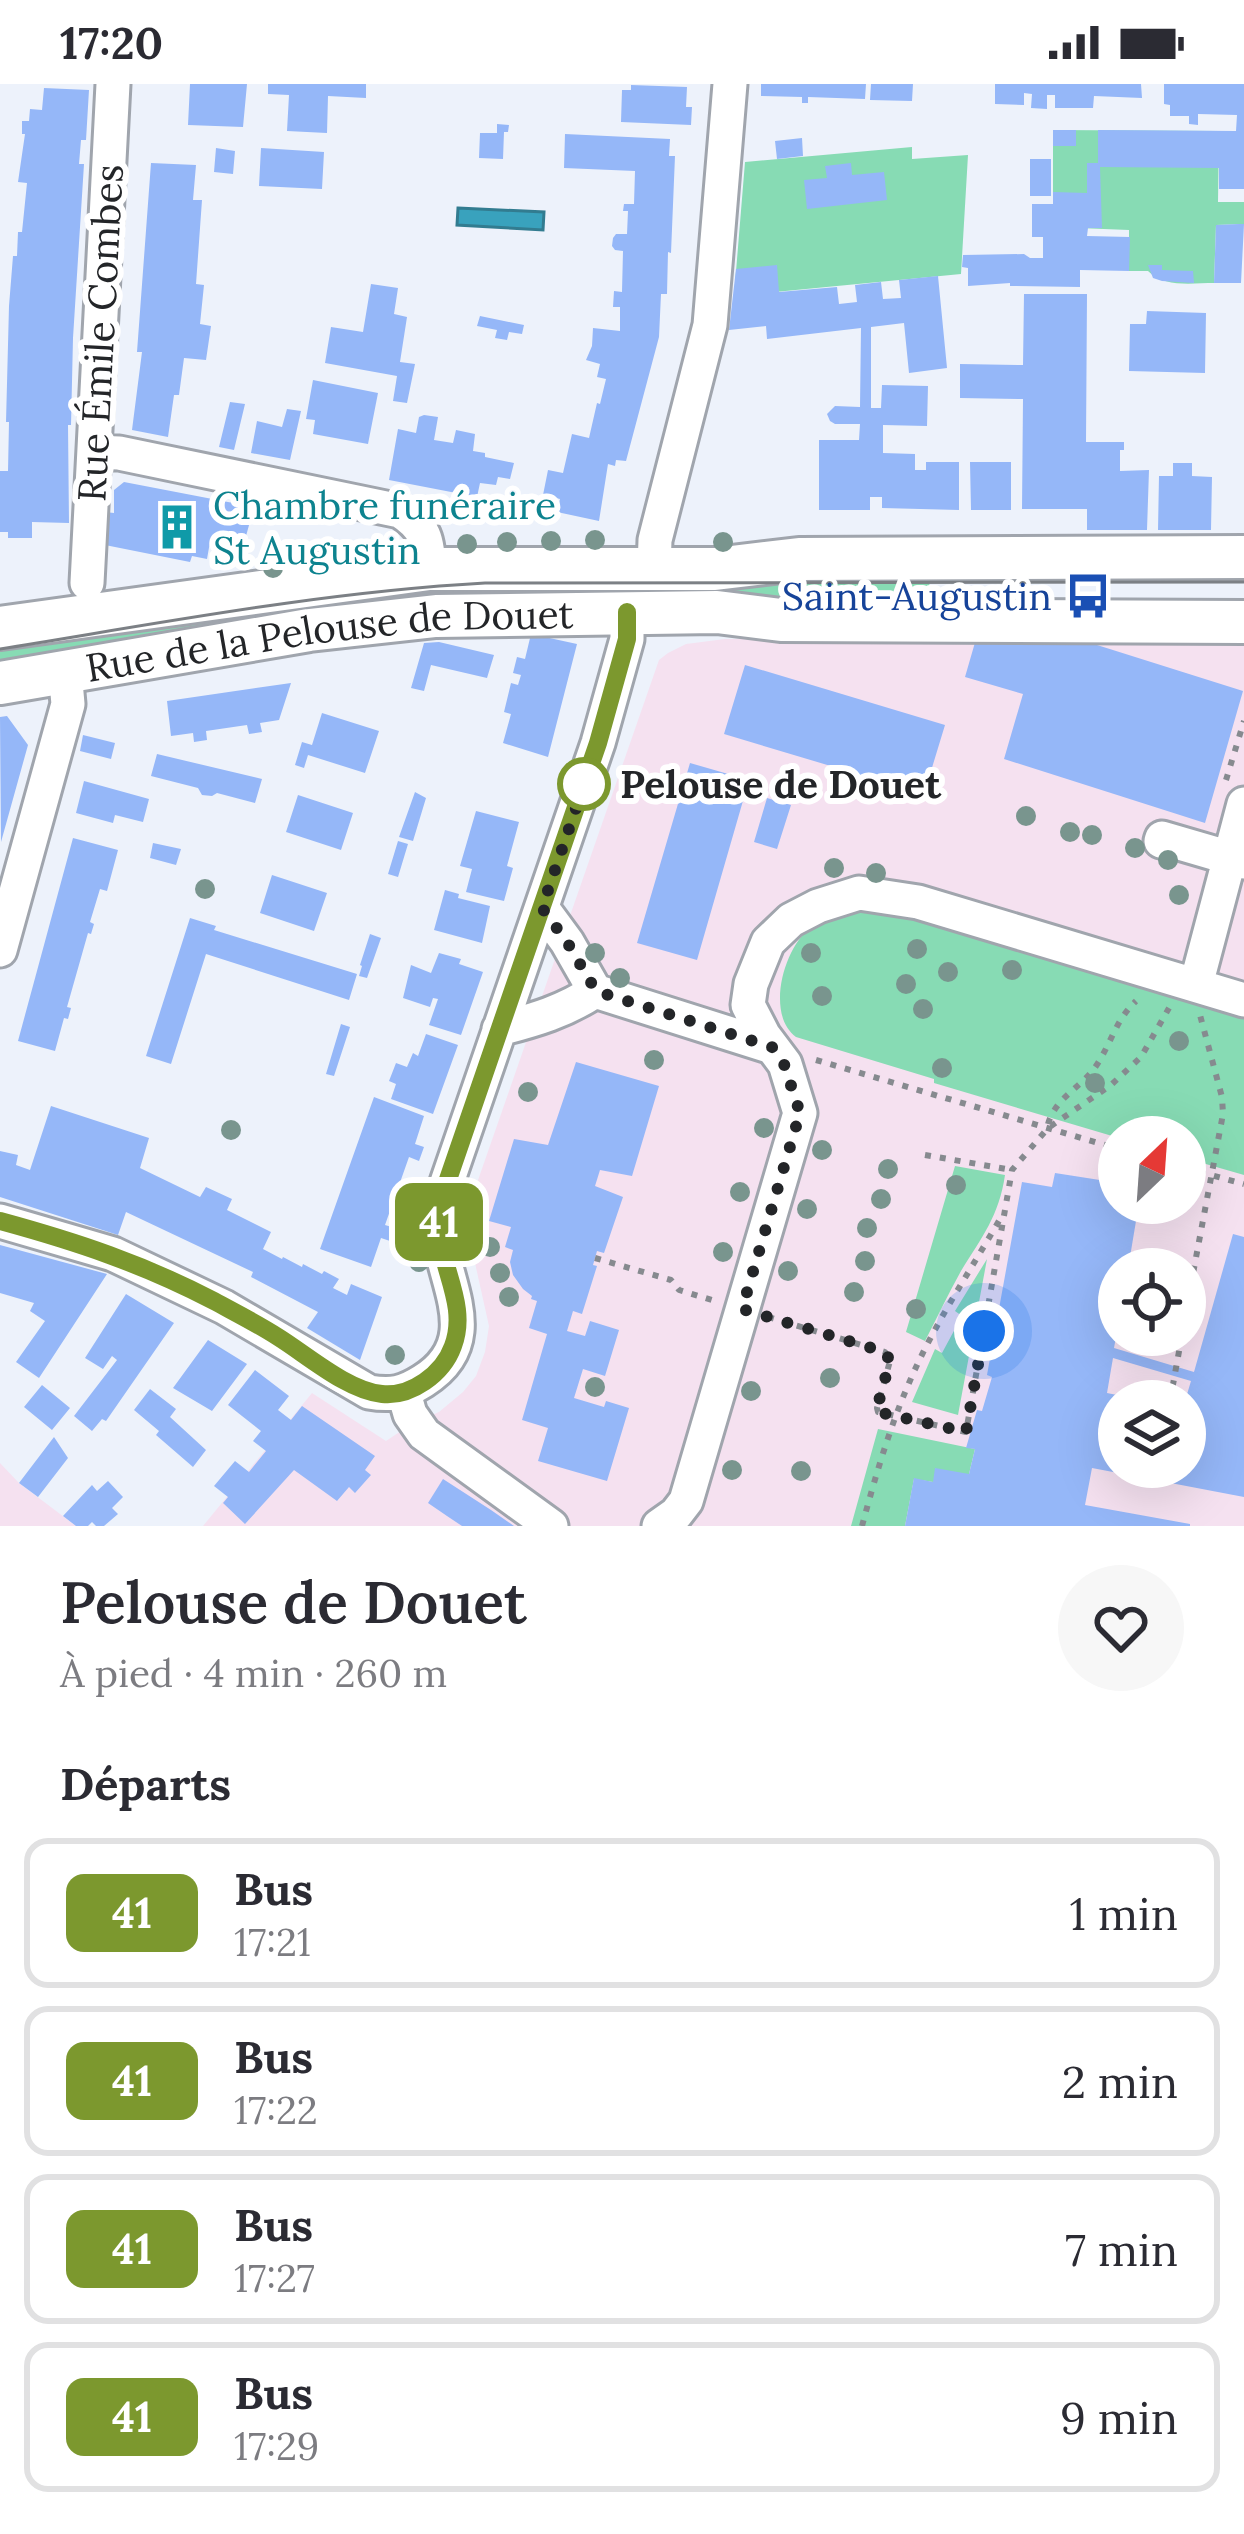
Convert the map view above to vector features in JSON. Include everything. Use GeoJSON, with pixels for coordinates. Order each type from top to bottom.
{"type":"FeatureCollection","features":[{"type":"Feature","properties":{"kind":"main road","name":"Rue de la Pelouse de Douet"},"geometry":{"type":"LineString","coordinates":[[0,628],[429,569],[716,569],[799,559],[1244,556]]}},
{"type":"Feature","properties":{"kind":"main road","name":"Rue de la Pelouse de Douet"},"geometry":{"type":"LineString","coordinates":[[0,682],[383,620],[487,614],[717,612],[781,620],[1244,622]]}},
{"type":"Feature","properties":{"kind":"street","name":"Rue Émile Combes"},"geometry":{"type":"LineString","coordinates":[[88,583],[113,84]]}},
{"type":"Feature","properties":{"kind":"street"},"geometry":{"type":"LineString","coordinates":[[654,569],[655,540],[710,325],[730,84]]}},
{"type":"Feature","properties":{"kind":"street"},"geometry":{"type":"LineString","coordinates":[[94,452],[119,453],[400,511],[418,523],[427,542],[429,569]]}},
{"type":"Feature","properties":{"kind":"street"},"geometry":{"type":"LineString","coordinates":[[0,1221],[113,1254],[209,1299],[369,1392],[404,1393],[433,1375],[454,1346],[458,1327],[457,1300],[440,1240],[443,1194],[604,722],[627,639],[627,612]]}},
{"type":"Feature","properties":{"kind":"street"},"geometry":{"type":"LineString","coordinates":[[0,950],[68,704],[65,671]]}},
{"type":"Feature","properties":{"kind":"street"},"geometry":{"type":"LineString","coordinates":[[1182,980],[1237,860],[1234,795]]}},
{"type":"Feature","properties":{"kind":"street"},"geometry":{"type":"LineString","coordinates":[[1161,841],[1237,860]]}},
{"type":"Feature","properties":{"kind":"street"},"geometry":{"type":"LineString","coordinates":[[659,1526],[686,1501],[800,1113],[784,1064],[748,1005],[768,942],[791,920],[818,905],[859,893],[918,902],[1244,1000]]}},
{"type":"Feature","properties":{"kind":"street"},"geometry":{"type":"LineString","coordinates":[[542,908],[596,991],[772,1047]]}},
{"type":"Feature","properties":{"kind":"street"},"geometry":{"type":"LineString","coordinates":[[500,1029],[571,1007],[596,991]]}},
{"type":"Feature","properties":{"kind":"street"},"geometry":{"type":"LineString","coordinates":[[404,1393],[424,1434],[551,1526]]}},
{"type":"Feature","properties":{"kind":"path"},"geometry":{"type":"LineString","coordinates":[[1234,795],[1244,722]]}},
{"type":"Feature","properties":{"kind":"path"},"geometry":{"type":"LineString","coordinates":[[595,1258],[671,1280],[679,1290],[885,1352],[890,1361],[877,1408],[882,1415],[966,1432],[1012,1170],[1048,1128],[1111,1085],[1141,1057],[1182,980]]}},
{"type":"Feature","properties":{"kind":"path"},"geometry":{"type":"LineString","coordinates":[[1048,1128],[1055,1106],[1095,1066],[1120,1017],[1182,980]]}},
{"type":"Feature","properties":{"kind":"path"},"geometry":{"type":"LineString","coordinates":[[1182,980],[1222,1097],[1197,1248]]}},
{"type":"Feature","properties":{"kind":"path"},"geometry":{"type":"LineString","coordinates":[[772,1047],[1098,1143]]}},
{"type":"Feature","properties":{"kind":"path"},"geometry":{"type":"LineString","coordinates":[[925,1155],[1012,1170]]}},
{"type":"Feature","properties":{"kind":"path"},"geometry":{"type":"LineString","coordinates":[[1206,1175],[1244,1184]]}},
{"type":"Feature","properties":{"kind":"path"},"geometry":{"type":"LineString","coordinates":[[862,1526],[909,1383],[1005,1211]]}},
{"type":"Feature","properties":{"kind":"shaded area"},"geometry":{"type":"Polygon","coordinates":[[[1244,638],[1244,1526],[203,1526],[312,1393],[386,1441],[439,1412],[476,1376],[489,1326],[469,1236],[477,1183],[659,660],[686,644],[725,639],[1244,638]]]}},
{"type":"Feature","properties":{"kind":"shaded area"},"geometry":{"type":"Polygon","coordinates":[[[0,1463],[19,1483],[76,1526],[0,1526],[0,1463]]]}},
{"type":"Feature","properties":{"kind":"green space"},"geometry":{"type":"Polygon","coordinates":[[[1053,130],[1219,131],[1218,202],[1244,202],[1244,224],[1216,225],[1214,283],[1170,282],[1148,271],[1129,271],[1129,230],[1053,227],[1053,130]]]}},
{"type":"Feature","properties":{"kind":"green space"},"geometry":{"type":"Polygon","coordinates":[[[912,147],[912,159],[968,155],[961,274],[734,296],[745,162],[912,147]]]}},
{"type":"Feature","properties":{"kind":"green space"},"geometry":{"type":"Polygon","coordinates":[[[929,566],[930,613],[719,605],[0,672],[0,644],[384,582],[929,566]]]}},
{"type":"Feature","properties":{"kind":"green space"},"geometry":{"type":"Polygon","coordinates":[[[866,909],[908,914],[1244,1014],[1244,1175],[1206,1164],[1206,1116],[1098,1116],[1098,1132],[796,1037],[781,1013],[786,965],[811,927],[866,909]]]}},
{"type":"Feature","properties":{"kind":"green space"},"geometry":{"type":"Polygon","coordinates":[[[955,1166],[1005,1175],[989,1226],[925,1341],[906,1332],[955,1166]]]}},
{"type":"Feature","properties":{"kind":"green space"},"geometry":{"type":"Polygon","coordinates":[[[987,1259],[958,1415],[912,1402],[935,1349],[942,1353],[962,1316],[955,1311],[987,1259]]]}},
{"type":"Feature","properties":{"kind":"green space"},"geometry":{"type":"Polygon","coordinates":[[[878,1429],[975,1449],[969,1474],[933,1482],[914,1479],[905,1526],[851,1526],[878,1429]]]}},
{"type":"Feature","properties":{"kind":"water"},"geometry":{"type":"Polygon","coordinates":[[[458,208],[544,212],[543,230],[457,225],[458,208]]]}},
{"type":"Feature","properties":{"kind":"building"},"geometry":{"type":"Polygon","coordinates":[[[190,84],[247,84],[243,127],[188,125],[190,84]]]}},
{"type":"Feature","properties":{"kind":"building"},"geometry":{"type":"Polygon","coordinates":[[[268,84],[366,84],[366,98],[328,96],[327,133],[287,131],[289,95],[268,94],[268,84]]]}},
{"type":"Feature","properties":{"kind":"building"},"geometry":{"type":"Polygon","coordinates":[[[761,84],[866,84],[865,99],[808,97],[808,103],[802,103],[802,97],[761,96],[761,84]]]}},
{"type":"Feature","properties":{"kind":"building"},"geometry":{"type":"Polygon","coordinates":[[[871,84],[913,84],[912,101],[870,100],[871,84]]]}},
{"type":"Feature","properties":{"kind":"building"},"geometry":{"type":"Polygon","coordinates":[[[995,84],[1141,84],[1142,98],[1094,96],[1093,108],[1055,108],[1055,95],[1047,95],[1047,109],[1031,108],[1032,94],[1024,93],[1024,105],[995,104],[995,84]]]}},
{"type":"Feature","properties":{"kind":"building"},"geometry":{"type":"Polygon","coordinates":[[[1164,84],[1244,84],[1244,189],[1219,189],[1219,168],[1100,167],[1102,228],[1088,228],[1087,236],[1130,237],[1129,271],[1080,270],[1080,287],[968,286],[963,255],[1043,258],[1043,237],[1032,237],[1032,204],[1053,204],[1053,192],[1087,193],[1087,163],[1098,163],[1098,130],[1236,131],[1237,115],[1198,114],[1198,125],[1189,124],[1189,116],[1170,116],[1170,105],[1164,104],[1164,84]]]}},
{"type":"Feature","properties":{"kind":"building"},"geometry":{"type":"Polygon","coordinates":[[[631,85],[687,87],[691,125],[621,122],[622,90],[631,90],[631,85]]]}},
{"type":"Feature","properties":{"kind":"building"},"geometry":{"type":"Polygon","coordinates":[[[44,88],[89,90],[86,140],[81,140],[79,164],[84,164],[68,425],[69,523],[32,522],[32,538],[8,538],[8,532],[0,532],[0,471],[8,471],[9,306],[27,183],[18,182],[25,134],[22,121],[29,121],[30,109],[42,110],[44,88]]]}},
{"type":"Feature","properties":{"kind":"building"},"geometry":{"type":"Polygon","coordinates":[[[497,124],[509,125],[504,132],[503,159],[479,158],[480,133],[497,133],[497,124]]]}},
{"type":"Feature","properties":{"kind":"building"},"geometry":{"type":"Polygon","coordinates":[[[1053,130],[1076,130],[1076,146],[1053,146],[1053,130]]]}},
{"type":"Feature","properties":{"kind":"building"},"geometry":{"type":"Polygon","coordinates":[[[565,134],[670,139],[669,156],[675,156],[671,253],[667,294],[661,294],[659,337],[626,461],[608,464],[599,521],[557,512],[560,499],[543,495],[548,470],[563,473],[572,434],[589,438],[600,404],[606,379],[597,377],[600,364],[586,360],[593,328],[620,331],[620,307],[613,307],[614,291],[622,292],[623,251],[612,246],[616,234],[627,234],[628,211],[623,211],[624,204],[634,204],[635,171],[564,168],[565,134]]]}},
{"type":"Feature","properties":{"kind":"building"},"geometry":{"type":"Polygon","coordinates":[[[802,138],[803,156],[777,159],[775,141],[802,138]]]}},
{"type":"Feature","properties":{"kind":"building"},"geometry":{"type":"Polygon","coordinates":[[[216,148],[235,151],[233,174],[214,172],[216,148]]]}},
{"type":"Feature","properties":{"kind":"building"},"geometry":{"type":"Polygon","coordinates":[[[261,148],[324,152],[322,189],[259,186],[261,148]]]}},
{"type":"Feature","properties":{"kind":"building"},"geometry":{"type":"Polygon","coordinates":[[[1030,159],[1051,159],[1051,196],[1030,196],[1030,159]]]}},
{"type":"Feature","properties":{"kind":"building"},"geometry":{"type":"Polygon","coordinates":[[[151,163],[196,165],[193,200],[202,200],[196,284],[204,285],[200,324],[211,326],[206,360],[184,358],[168,437],[132,430],[142,352],[137,352],[151,163]]]}},
{"type":"Feature","properties":{"kind":"building"},"geometry":{"type":"Polygon","coordinates":[[[851,163],[852,175],[884,172],[887,200],[807,209],[804,180],[827,178],[825,166],[851,163]]]}},
{"type":"Feature","properties":{"kind":"building"},"geometry":{"type":"Polygon","coordinates":[[[1244,224],[1241,283],[1214,283],[1216,225],[1244,224]]]}},
{"type":"Feature","properties":{"kind":"building"},"geometry":{"type":"Polygon","coordinates":[[[777,265],[779,292],[837,287],[839,304],[857,302],[855,285],[881,282],[883,299],[901,298],[899,280],[938,276],[947,368],[909,373],[904,323],[871,327],[871,408],[881,408],[882,385],[928,386],[927,426],[883,425],[883,453],[915,454],[915,470],[926,470],[926,462],[959,462],[959,510],[882,508],[882,497],[870,497],[870,510],[819,510],[819,440],[859,440],[860,424],[835,424],[827,414],[835,406],[860,407],[861,328],[767,339],[766,326],[729,330],[736,269],[777,265]]]}},
{"type":"Feature","properties":{"kind":"building"},"geometry":{"type":"Polygon","coordinates":[[[1148,265],[1193,271],[1194,283],[1153,278],[1148,265]]]}},
{"type":"Feature","properties":{"kind":"building"},"geometry":{"type":"Polygon","coordinates":[[[371,284],[398,288],[394,314],[407,317],[400,362],[415,364],[407,403],[393,401],[397,376],[325,363],[331,327],[363,332],[371,284]]]}},
{"type":"Feature","properties":{"kind":"building"},"geometry":{"type":"Polygon","coordinates":[[[1024,294],[1087,294],[1086,442],[1124,442],[1120,471],[1149,470],[1147,530],[1087,530],[1087,509],[1022,509],[1023,399],[960,398],[960,364],[1023,365],[1024,294]]]}},
{"type":"Feature","properties":{"kind":"building"},"geometry":{"type":"Polygon","coordinates":[[[1147,311],[1206,313],[1205,373],[1129,371],[1130,324],[1146,324],[1147,311]]]}},
{"type":"Feature","properties":{"kind":"building"},"geometry":{"type":"Polygon","coordinates":[[[480,316],[524,325],[522,334],[509,332],[507,340],[495,338],[497,330],[477,326],[480,316]]]}},
{"type":"Feature","properties":{"kind":"building"},"geometry":{"type":"Polygon","coordinates":[[[313,380],[378,393],[368,444],[313,434],[315,420],[306,419],[313,380]]]}},
{"type":"Feature","properties":{"kind":"building"},"geometry":{"type":"Polygon","coordinates":[[[230,402],[245,404],[234,450],[219,447],[230,402]]]}},
{"type":"Feature","properties":{"kind":"building"},"geometry":{"type":"Polygon","coordinates":[[[287,409],[301,411],[290,460],[251,453],[257,421],[282,427],[287,409]]]}},
{"type":"Feature","properties":{"kind":"building"},"geometry":{"type":"Polygon","coordinates":[[[419,417],[438,417],[434,440],[453,443],[456,430],[475,434],[473,451],[514,463],[510,479],[498,477],[496,485],[480,483],[477,497],[389,480],[398,429],[416,433],[419,417]]]}},
{"type":"Feature","properties":{"kind":"building"},"geometry":{"type":"Polygon","coordinates":[[[970,462],[1011,462],[1011,510],[971,510],[970,462]]]}},
{"type":"Feature","properties":{"kind":"building"},"geometry":{"type":"Polygon","coordinates":[[[1173,463],[1192,463],[1192,476],[1212,477],[1211,530],[1158,530],[1159,476],[1173,476],[1173,463]]]}},
{"type":"Feature","properties":{"kind":"building","name":"Chambre funéraire St Augustin"},"geometry":{"type":"Polygon","coordinates":[[[124,482],[254,507],[243,547],[210,542],[207,559],[192,556],[190,562],[105,545],[105,512],[114,513],[114,490],[124,482]]]}},
{"type":"Feature","properties":{"kind":"building"},"geometry":{"type":"Polygon","coordinates":[[[531,634],[577,644],[548,757],[503,743],[511,714],[504,712],[511,683],[518,685],[521,675],[513,673],[517,657],[525,659],[531,634]]]}},
{"type":"Feature","properties":{"kind":"building"},"geometry":{"type":"Polygon","coordinates":[[[976,639],[1078,639],[1243,691],[1205,823],[1004,759],[1023,694],[965,677],[976,639]]]}},
{"type":"Feature","properties":{"kind":"building"},"geometry":{"type":"Polygon","coordinates":[[[424,643],[494,655],[487,678],[431,665],[424,691],[411,688],[424,643]]]}},
{"type":"Feature","properties":{"kind":"building"},"geometry":{"type":"Polygon","coordinates":[[[745,665],[945,725],[924,794],[724,734],[745,665]]]}},
{"type":"Feature","properties":{"kind":"building"},"geometry":{"type":"Polygon","coordinates":[[[291,683],[279,720],[260,723],[262,732],[249,734],[247,725],[206,731],[207,740],[194,742],[193,733],[171,736],[167,701],[291,683]]]}},
{"type":"Feature","properties":{"kind":"building"},"geometry":{"type":"Polygon","coordinates":[[[322,713],[379,731],[365,773],[308,755],[304,768],[295,765],[302,742],[312,745],[322,713]]]}},
{"type":"Feature","properties":{"kind":"building"},"geometry":{"type":"Polygon","coordinates":[[[7,716],[28,745],[1,842],[0,717],[7,716]]]}},
{"type":"Feature","properties":{"kind":"building"},"geometry":{"type":"Polygon","coordinates":[[[83,735],[115,743],[111,759],[80,751],[83,735]]]}},
{"type":"Feature","properties":{"kind":"building"},"geometry":{"type":"Polygon","coordinates":[[[157,754],[262,779],[255,803],[217,793],[202,795],[198,788],[151,776],[157,754]]]}},
{"type":"Feature","properties":{"kind":"building"},"geometry":{"type":"Polygon","coordinates":[[[690,763],[749,780],[697,960],[637,943],[690,763]]]}},
{"type":"Feature","properties":{"kind":"building"},"geometry":{"type":"Polygon","coordinates":[[[84,781],[149,799],[143,822],[115,815],[113,823],[76,813],[84,781]]]}},
{"type":"Feature","properties":{"kind":"building"},"geometry":{"type":"Polygon","coordinates":[[[415,792],[426,798],[413,841],[399,837],[415,792]]]}},
{"type":"Feature","properties":{"kind":"building"},"geometry":{"type":"Polygon","coordinates":[[[298,795],[353,813],[341,850],[286,832],[298,795]]]}},
{"type":"Feature","properties":{"kind":"building"},"geometry":{"type":"Polygon","coordinates":[[[767,798],[791,805],[777,849],[754,842],[767,798]]]}},
{"type":"Feature","properties":{"kind":"building"},"geometry":{"type":"Polygon","coordinates":[[[476,811],[519,822],[504,901],[466,892],[472,869],[460,866],[476,811]]]}},
{"type":"Feature","properties":{"kind":"building"},"geometry":{"type":"Polygon","coordinates":[[[73,838],[118,850],[107,891],[100,889],[90,922],[94,924],[67,1007],[71,1008],[68,1019],[64,1018],[55,1051],[18,1041],[73,838]]]}},
{"type":"Feature","properties":{"kind":"building"},"geometry":{"type":"Polygon","coordinates":[[[398,841],[408,844],[398,877],[388,874],[398,841]]]}},
{"type":"Feature","properties":{"kind":"building"},"geometry":{"type":"Polygon","coordinates":[[[153,843],[181,849],[176,865],[150,858],[153,843]]]}},
{"type":"Feature","properties":{"kind":"building"},"geometry":{"type":"Polygon","coordinates":[[[272,875],[327,893],[314,931],[260,913],[272,875]]]}},
{"type":"Feature","properties":{"kind":"building"},"geometry":{"type":"Polygon","coordinates":[[[445,890],[490,906],[482,943],[434,930],[445,890]]]}},
{"type":"Feature","properties":{"kind":"building"},"geometry":{"type":"Polygon","coordinates":[[[190,918],[216,926],[214,930],[357,974],[349,1000],[206,954],[171,1064],[146,1056],[190,918]]]}},
{"type":"Feature","properties":{"kind":"building"},"geometry":{"type":"Polygon","coordinates":[[[370,934],[381,938],[367,978],[359,976],[370,934]]]}},
{"type":"Feature","properties":{"kind":"building"},"geometry":{"type":"Polygon","coordinates":[[[439,953],[483,972],[461,1035],[429,1025],[438,999],[433,998],[430,1007],[403,998],[411,965],[431,973],[439,953]]]}},
{"type":"Feature","properties":{"kind":"building"},"geometry":{"type":"Polygon","coordinates":[[[341,1024],[350,1027],[334,1076],[326,1074],[341,1024]]]}},
{"type":"Feature","properties":{"kind":"building"},"geometry":{"type":"Polygon","coordinates":[[[426,1034],[458,1045],[433,1114],[391,1099],[396,1084],[389,1081],[396,1063],[407,1067],[413,1053],[418,1056],[426,1034]]]}},
{"type":"Feature","properties":{"kind":"building"},"geometry":{"type":"Polygon","coordinates":[[[576,1062],[659,1086],[632,1176],[600,1170],[595,1186],[623,1197],[604,1253],[597,1251],[582,1314],[573,1311],[567,1331],[585,1336],[590,1321],[619,1330],[605,1376],[583,1369],[574,1398],[629,1408],[607,1481],[538,1461],[548,1428],[522,1420],[547,1334],[529,1328],[537,1301],[513,1275],[513,1250],[505,1247],[511,1227],[489,1221],[514,1139],[548,1145],[576,1062]]]}},
{"type":"Feature","properties":{"kind":"building"},"geometry":{"type":"Polygon","coordinates":[[[374,1097],[424,1116],[415,1144],[424,1147],[419,1161],[409,1157],[385,1225],[395,1228],[390,1241],[381,1238],[371,1267],[320,1249],[374,1097]]]}},
{"type":"Feature","properties":{"kind":"building"},"geometry":{"type":"Polygon","coordinates":[[[51,1106],[149,1138],[140,1168],[200,1197],[206,1187],[232,1199],[227,1210],[271,1232],[263,1249],[339,1279],[333,1288],[347,1295],[351,1284],[382,1297],[360,1360],[307,1328],[318,1312],[251,1277],[253,1272],[126,1212],[118,1235],[0,1197],[0,1151],[18,1155],[16,1165],[30,1170],[51,1106]]]}},
{"type":"Feature","properties":{"kind":"building"},"geometry":{"type":"Polygon","coordinates":[[[1055,1173],[1098,1180],[1098,1224],[1136,1224],[1132,1248],[1098,1248],[1098,1356],[1141,1356],[1194,1372],[1199,1356],[1206,1356],[1206,1330],[1233,1234],[1244,1237],[1244,1497],[1197,1488],[1206,1488],[1206,1380],[1188,1380],[1113,1358],[1109,1380],[1098,1380],[1098,1469],[1092,1468],[1085,1505],[1190,1526],[905,1526],[914,1478],[933,1482],[935,1468],[969,1474],[975,1449],[966,1448],[992,1377],[987,1375],[1022,1182],[1052,1187],[1055,1173]]]}},
{"type":"Feature","properties":{"kind":"building"},"geometry":{"type":"Polygon","coordinates":[[[0,1245],[107,1274],[39,1378],[16,1362],[45,1321],[30,1311],[34,1303],[0,1293],[0,1245]]]}},
{"type":"Feature","properties":{"kind":"building"},"geometry":{"type":"Polygon","coordinates":[[[126,1294],[174,1323],[106,1421],[102,1419],[92,1431],[74,1416],[117,1360],[112,1356],[103,1369],[85,1358],[126,1294]]]}},
{"type":"Feature","properties":{"kind":"building"},"geometry":{"type":"Polygon","coordinates":[[[208,1340],[247,1364],[212,1411],[173,1388],[208,1340]]]}},
{"type":"Feature","properties":{"kind":"building"},"geometry":{"type":"Polygon","coordinates":[[[255,1370],[289,1396],[278,1410],[291,1420],[302,1406],[375,1456],[365,1470],[371,1475],[355,1493],[349,1487],[337,1501],[294,1470],[245,1524],[223,1503],[228,1497],[214,1486],[235,1461],[249,1472],[266,1451],[253,1441],[261,1431],[228,1405],[255,1370]]]}},
{"type":"Feature","properties":{"kind":"building"},"geometry":{"type":"Polygon","coordinates":[[[42,1385],[70,1408],[52,1430],[24,1407],[42,1385]]]}},
{"type":"Feature","properties":{"kind":"building"},"geometry":{"type":"Polygon","coordinates":[[[150,1389],[176,1409],[170,1417],[206,1450],[193,1467],[134,1410],[150,1389]]]}},
{"type":"Feature","properties":{"kind":"building"},"geometry":{"type":"Polygon","coordinates":[[[54,1437],[68,1458],[38,1497],[19,1483],[54,1437]]]}},
{"type":"Feature","properties":{"kind":"building"},"geometry":{"type":"Polygon","coordinates":[[[443,1479],[514,1526],[462,1526],[428,1503],[443,1479]]]}},
{"type":"Feature","properties":{"kind":"building"},"geometry":{"type":"Polygon","coordinates":[[[108,1481],[123,1497],[112,1508],[118,1514],[104,1526],[92,1522],[76,1526],[63,1516],[92,1485],[97,1491],[108,1481]]]}},
{"type":"Feature","properties":{"kind":"tram line"},"geometry":{"type":"LineString","coordinates":[[0,649],[302,601],[485,583],[1244,582]]}},
{"type":"Feature","properties":{"kind":"bus line","name":"41"},"geometry":{"type":"LineString","coordinates":[[0,1221],[113,1254],[148,1270],[274,1334],[369,1392],[404,1393],[433,1375],[454,1346],[458,1327],[457,1300],[440,1240],[443,1194],[598,743],[627,639],[627,612]]}},
{"type":"Feature","properties":{"kind":"place","name":"Chambre funéraire St Augustin"},"geometry":{"type":"Point","coordinates":[177,527]}},
{"type":"Feature","properties":{"kind":"place","name":"Saint-Augustin"},"geometry":{"type":"Point","coordinates":[1088,596]}},
{"type":"Feature","properties":{"kind":"place","name":"Pelouse de Douet"},"geometry":{"type":"Point","coordinates":[584,784]}},
{"type":"Feature","properties":{"kind":"route"},"geometry":{"type":"LineString","coordinates":[[584,784],[587,776],[542,908],[596,991],[772,1047],[784,1064],[800,1113],[742,1309],[885,1352],[890,1361],[878,1412],[966,1432],[984,1331]]}}]}
